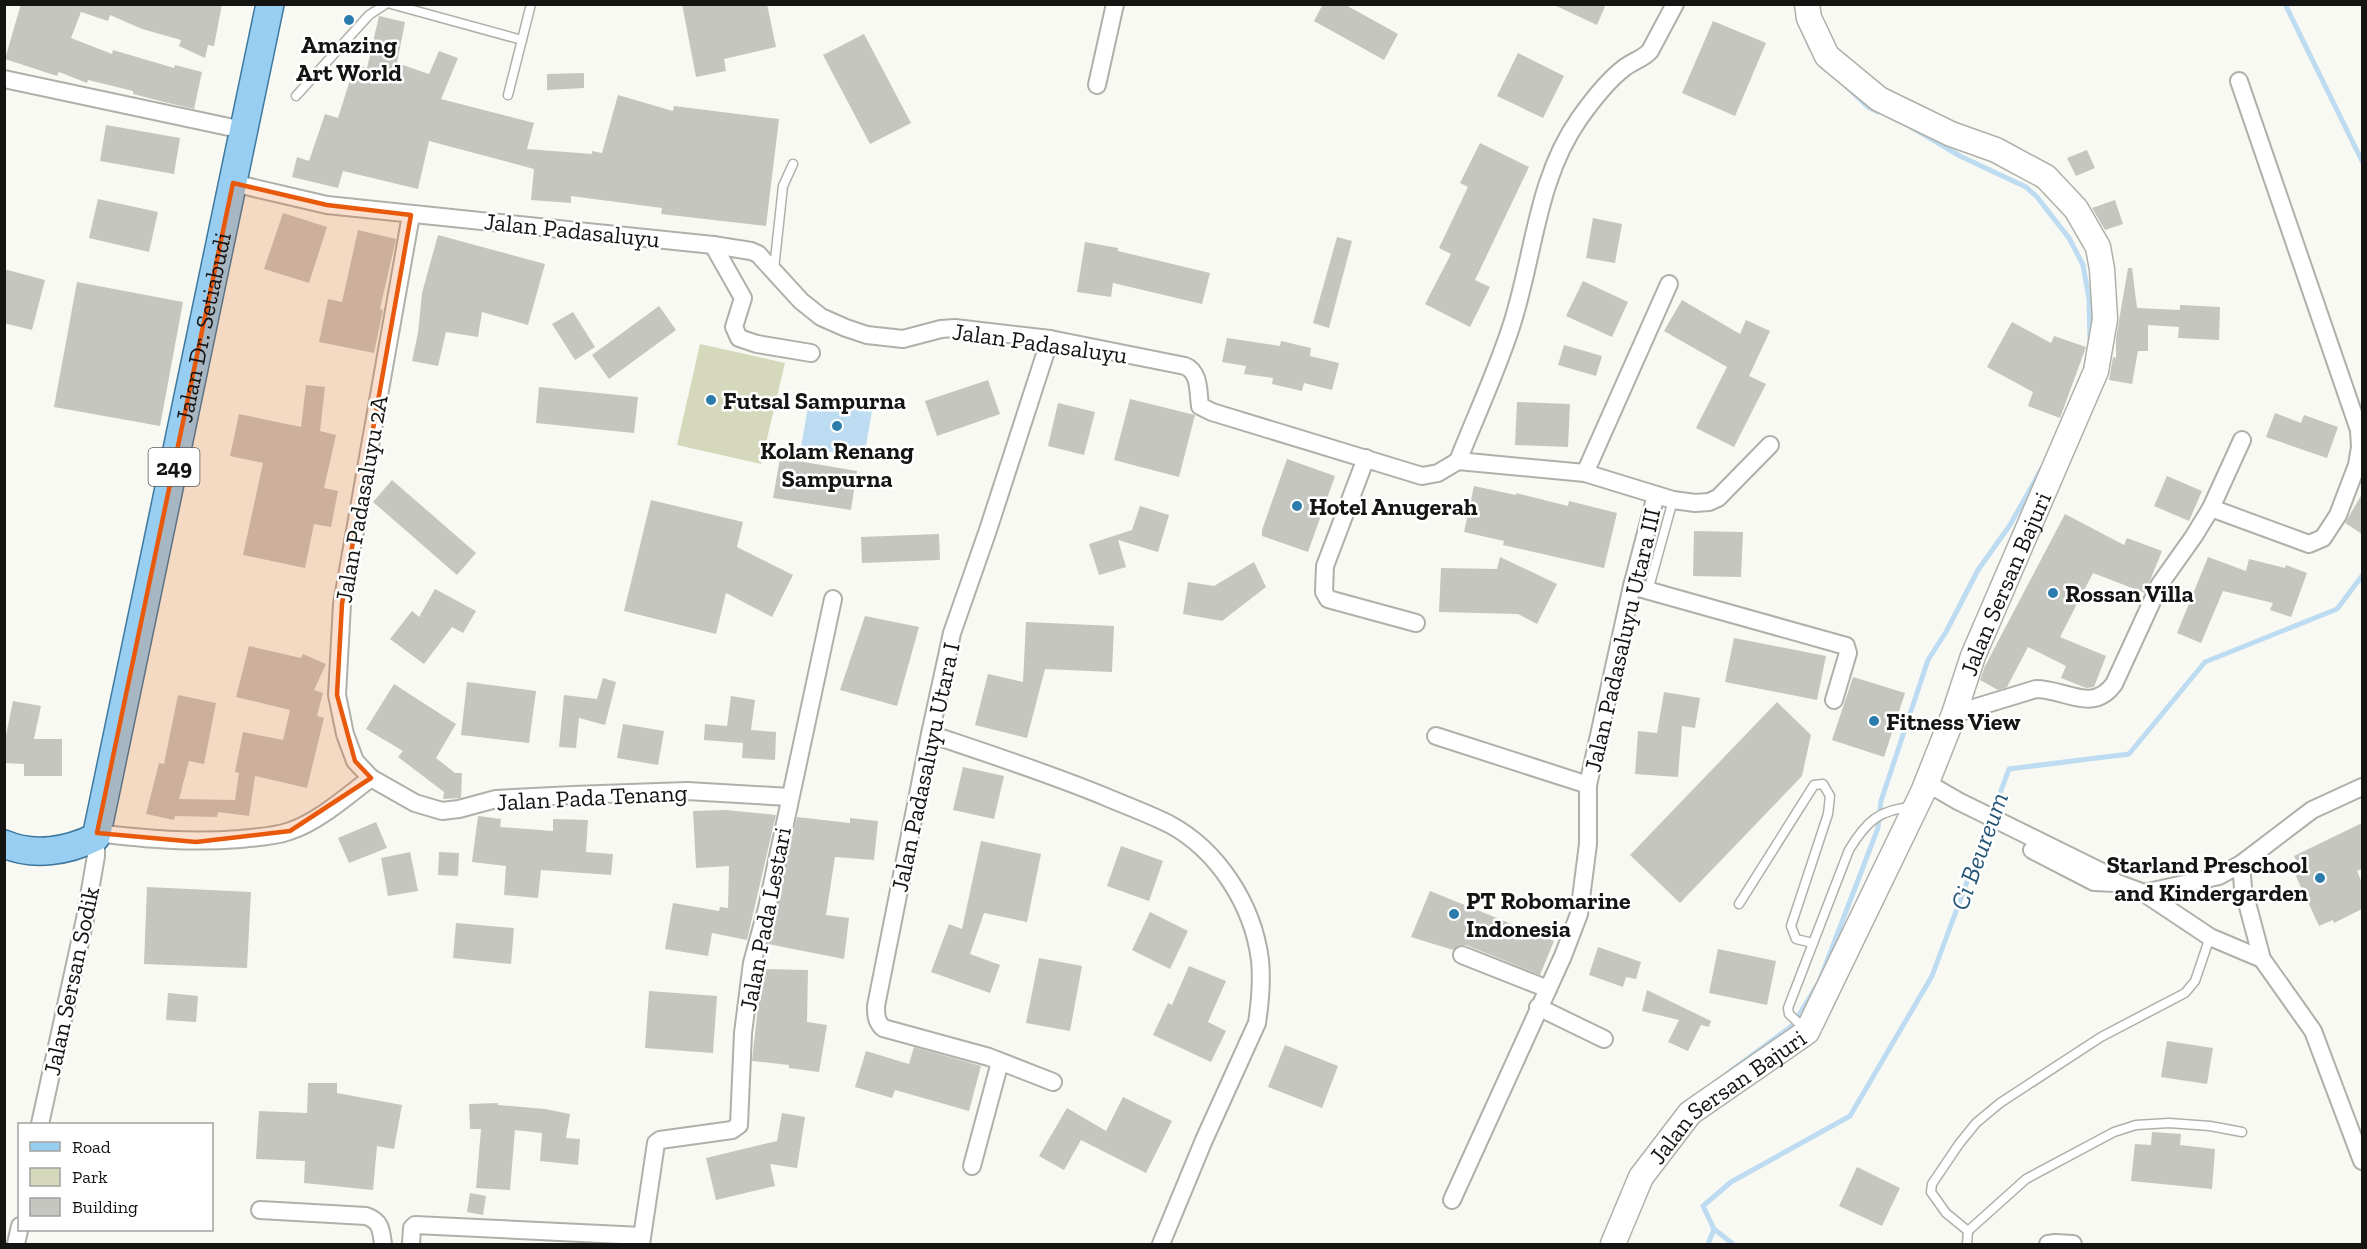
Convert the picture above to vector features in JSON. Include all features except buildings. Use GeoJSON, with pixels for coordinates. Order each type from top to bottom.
{"type":"FeatureCollection","features":[{"type":"Feature","properties":{"kind":"main road","name":"Jalan Dr. Setiabudi"},"geometry":{"type":"LineString","coordinates":[[97,835],[270,4]]}},
{"type":"Feature","properties":{"kind":"main road","name":"Jalan Sersan Bajuri"},"geometry":{"type":"LineString","coordinates":[[1613,1245],[1641,1177],[1690,1113],[1801,1024],[1922,794],[1954,714],[1973,656],[2096,371],[2105,319],[2102,269],[2098,247],[2076,209],[2046,177],[1996,150],[1951,134],[1879,99],[1827,56],[1809,18],[1807,4]]}},
{"type":"Feature","properties":{"kind":"main road"},"geometry":{"type":"LineString","coordinates":[[4,844],[14,849],[46,851],[76,847],[97,835]]}},
{"type":"Feature","properties":{"kind":"street"},"geometry":{"type":"LineString","coordinates":[[1096,85],[1115,4]]}},
{"type":"Feature","properties":{"kind":"street"},"geometry":{"type":"LineString","coordinates":[[1675,4],[1650,51],[1646,56],[1624,68],[1610,82],[1579,120],[1562,149],[1541,204],[1510,330],[1458,461],[1585,473],[1673,500],[1695,503],[1709,502],[1718,498],[1770,445]]}},
{"type":"Feature","properties":{"kind":"street"},"geometry":{"type":"LineString","coordinates":[[4,79],[243,130]]}},
{"type":"Feature","properties":{"kind":"street"},"geometry":{"type":"LineString","coordinates":[[2211,508],[2301,541],[2316,542],[2323,538],[2338,516],[2357,465],[2360,447],[2359,430],[2239,81]]}},
{"type":"Feature","properties":{"kind":"street","name":"Jalan Padasaluyu"},"geometry":{"type":"LineString","coordinates":[[233,183],[327,205],[713,245],[751,251],[763,257],[801,301],[821,316],[867,335],[903,339],[948,327],[1050,339],[1185,366],[1192,369],[1196,376],[1200,406],[1212,412],[1422,477],[1438,474],[1458,461]]}},
{"type":"Feature","properties":{"kind":"street","name":"Jalan Padasaluyu 2A"},"geometry":{"type":"LineString","coordinates":[[370,778],[355,761],[345,734],[337,694],[342,604],[411,215]]}},
{"type":"Feature","properties":{"kind":"street"},"geometry":{"type":"LineString","coordinates":[[713,245],[743,298],[734,327],[739,338],[757,344],[811,353]]}},
{"type":"Feature","properties":{"kind":"street"},"geometry":{"type":"LineString","coordinates":[[1585,473],[1669,284]]}},
{"type":"Feature","properties":{"kind":"street","name":"Jalan Padasaluyu Utara I"},"geometry":{"type":"LineString","coordinates":[[1050,339],[952,633],[876,1006],[877,1022],[883,1028],[1000,1062],[1053,1082]]}},
{"type":"Feature","properties":{"kind":"street"},"geometry":{"type":"LineString","coordinates":[[1954,714],[2036,689],[2046,689],[2087,700],[2098,699],[2107,694],[2114,684],[2160,584],[2211,508],[2242,440]]}},
{"type":"Feature","properties":{"kind":"street"},"geometry":{"type":"LineString","coordinates":[[1366,458],[1324,566],[1324,592],[1328,599],[1416,623]]}},
{"type":"Feature","properties":{"kind":"street","name":"Jalan Padasaluyu Utara III"},"geometry":{"type":"LineString","coordinates":[[1452,1200],[1580,914],[1588,844],[1588,785],[1632,586],[1656,495]]}},
{"type":"Feature","properties":{"kind":"street"},"geometry":{"type":"LineString","coordinates":[[1632,586],[1846,646],[1848,653],[1834,700]]}},
{"type":"Feature","properties":{"kind":"street","name":"Jalan Pada Lestari"},"geometry":{"type":"LineString","coordinates":[[641,1240],[656,1143],[732,1130],[739,1125],[743,1033],[752,963],[767,908],[832,600]]}},
{"type":"Feature","properties":{"kind":"street"},"geometry":{"type":"LineString","coordinates":[[930,734],[1063,779],[1169,825],[1192,839],[1227,876],[1254,930],[1260,961],[1260,1004],[1257,1023],[1204,1140],[1161,1245]]}},
{"type":"Feature","properties":{"kind":"street","name":"Jalan Padasaluyu Utara III"},"geometry":{"type":"LineString","coordinates":[[1436,736],[1588,785]]}},
{"type":"Feature","properties":{"kind":"street"},"geometry":{"type":"LineString","coordinates":[[97,835],[196,842],[260,837],[290,831],[332,808],[370,778]]}},
{"type":"Feature","properties":{"kind":"street","name":"Jalan Pada Tenang"},"geometry":{"type":"LineString","coordinates":[[370,778],[415,803],[442,811],[496,799],[573,795],[687,792],[790,797]]}},
{"type":"Feature","properties":{"kind":"street"},"geometry":{"type":"LineString","coordinates":[[2144,893],[2219,876],[2241,864],[2313,810],[2362,787]]}},
{"type":"Feature","properties":{"kind":"street"},"geometry":{"type":"LineString","coordinates":[[1922,794],[1956,806],[2066,861],[2100,871],[2117,883],[2144,893],[2210,937],[2262,959]]}},
{"type":"Feature","properties":{"kind":"street","name":"Jalan Sersan Sodik"},"geometry":{"type":"LineString","coordinates":[[40,1123],[85,919],[96,856],[97,835]]}},
{"type":"Feature","properties":{"kind":"street"},"geometry":{"type":"LineString","coordinates":[[2241,864],[2243,888],[2262,959],[2313,1031],[2362,1161]]}},
{"type":"Feature","properties":{"kind":"street"},"geometry":{"type":"LineString","coordinates":[[1462,955],[1548,989]]}},
{"type":"Feature","properties":{"kind":"street"},"geometry":{"type":"LineString","coordinates":[[1538,1007],[1604,1039]]}},
{"type":"Feature","properties":{"kind":"street"},"geometry":{"type":"LineString","coordinates":[[972,1166],[1000,1062]]}},
{"type":"Feature","properties":{"kind":"street"},"geometry":{"type":"LineString","coordinates":[[260,1210],[366,1216],[376,1220],[381,1227],[382,1245]]}},
{"type":"Feature","properties":{"kind":"street"},"geometry":{"type":"LineString","coordinates":[[411,1245],[412,1228],[416,1225],[641,1240]]}},
{"type":"Feature","properties":{"kind":"street"},"geometry":{"type":"LineString","coordinates":[[2048,1245],[2055,1243],[2073,1245]]}},
{"type":"Feature","properties":{"kind":"lane"},"geometry":{"type":"LineString","coordinates":[[296,96],[369,15],[386,4]]}},
{"type":"Feature","properties":{"kind":"lane"},"geometry":{"type":"LineString","coordinates":[[391,4],[522,40]]}},
{"type":"Feature","properties":{"kind":"lane"},"geometry":{"type":"LineString","coordinates":[[508,95],[531,4]]}},
{"type":"Feature","properties":{"kind":"lane"},"geometry":{"type":"LineString","coordinates":[[774,269],[783,186],[793,164]]}},
{"type":"Feature","properties":{"kind":"lane"},"geometry":{"type":"LineString","coordinates":[[1648,591],[1673,500]]}},
{"type":"Feature","properties":{"kind":"lane"},"geometry":{"type":"LineString","coordinates":[[1739,904],[1814,785],[1823,784],[1830,796],[1828,814],[1791,926],[1796,939],[1814,943]]}},
{"type":"Feature","properties":{"kind":"lane"},"geometry":{"type":"LineString","coordinates":[[1801,1024],[1789,1014],[1788,1008],[1849,850],[1874,819],[1922,794]]}},
{"type":"Feature","properties":{"kind":"lane"},"geometry":{"type":"LineString","coordinates":[[1968,1232],[1946,1213],[1931,1192],[1932,1184],[1959,1144],[1976,1124],[2000,1102],[2101,1037],[2185,993],[2195,981],[2210,937]]}},
{"type":"Feature","properties":{"kind":"lane"},"geometry":{"type":"LineString","coordinates":[[1967,1245],[1968,1232],[2026,1179],[2114,1132],[2136,1125],[2169,1123],[2210,1126],[2242,1132]]}},
{"type":"Feature","properties":{"kind":"highlighted area"},"geometry":{"type":"Polygon","coordinates":[[[233,183],[327,205],[411,215],[342,604],[337,695],[355,761],[371,778],[290,831],[196,842],[97,833],[233,183]]]}},
{"type":"Feature","properties":{"kind":"green space"},"geometry":{"type":"Polygon","coordinates":[[[700,344],[785,363],[761,464],[677,445],[700,344]]]}},
{"type":"Feature","properties":{"kind":"water","name":"Kolam Renang Sampurna"},"geometry":{"type":"Polygon","coordinates":[[[810,396],[873,405],[864,457],[801,447],[810,396]]]}},
{"type":"Feature","properties":{"kind":"waterway","name":"Ci Beureum"},"geometry":{"type":"LineString","coordinates":[[2285,4],[2362,161]]}},
{"type":"Feature","properties":{"kind":"waterway"},"geometry":{"type":"LineString","coordinates":[[1799,22],[1811,49]]}},
{"type":"Feature","properties":{"kind":"waterway"},"geometry":{"type":"LineString","coordinates":[[1846,86],[1868,107],[1878,112]]}},
{"type":"Feature","properties":{"kind":"waterway"},"geometry":{"type":"LineString","coordinates":[[1911,127],[1960,156],[2026,187],[2037,197],[2069,238],[2083,265],[2089,299],[2090,340]]}},
{"type":"Feature","properties":{"kind":"waterway"},"geometry":{"type":"LineString","coordinates":[[1728,1073],[1793,1025],[1819,982],[1878,828],[1881,801],[1928,660],[1946,632],[1978,570],[2010,525],[2042,468]]}},
{"type":"Feature","properties":{"kind":"waterway","name":"Ci Beureum"},"geometry":{"type":"LineString","coordinates":[[1708,1244],[1714,1229],[1703,1206],[1731,1182],[1850,1116],[1932,976],[2009,769],[2129,754],[2205,662],[2337,609],[2362,576]]}},
{"type":"Feature","properties":{"kind":"waterway"},"geometry":{"type":"LineString","coordinates":[[1714,1229],[1733,1244]]}},
{"type":"Feature","properties":{"kind":"place","name":"Amazing Art World"},"geometry":{"type":"Point","coordinates":[349,20]}},
{"type":"Feature","properties":{"kind":"place","name":"Futsal Sampurna"},"geometry":{"type":"Point","coordinates":[711,400]}},
{"type":"Feature","properties":{"kind":"place","name":"Kolam Renang Sampurna"},"geometry":{"type":"Point","coordinates":[837,426]}},
{"type":"Feature","properties":{"kind":"place","name":"Hotel Anugerah"},"geometry":{"type":"Point","coordinates":[1297,506]}},
{"type":"Feature","properties":{"kind":"place","name":"Rossan Villa"},"geometry":{"type":"Point","coordinates":[2053,593]}},
{"type":"Feature","properties":{"kind":"place","name":"Fitness View"},"geometry":{"type":"Point","coordinates":[1874,721]}},
{"type":"Feature","properties":{"kind":"place","name":"Starland Preschool and Kindergarden"},"geometry":{"type":"Point","coordinates":[2320,878]}},
{"type":"Feature","properties":{"kind":"place","name":"PT Robomarine Indonesia"},"geometry":{"type":"Point","coordinates":[1454,914]}}]}
